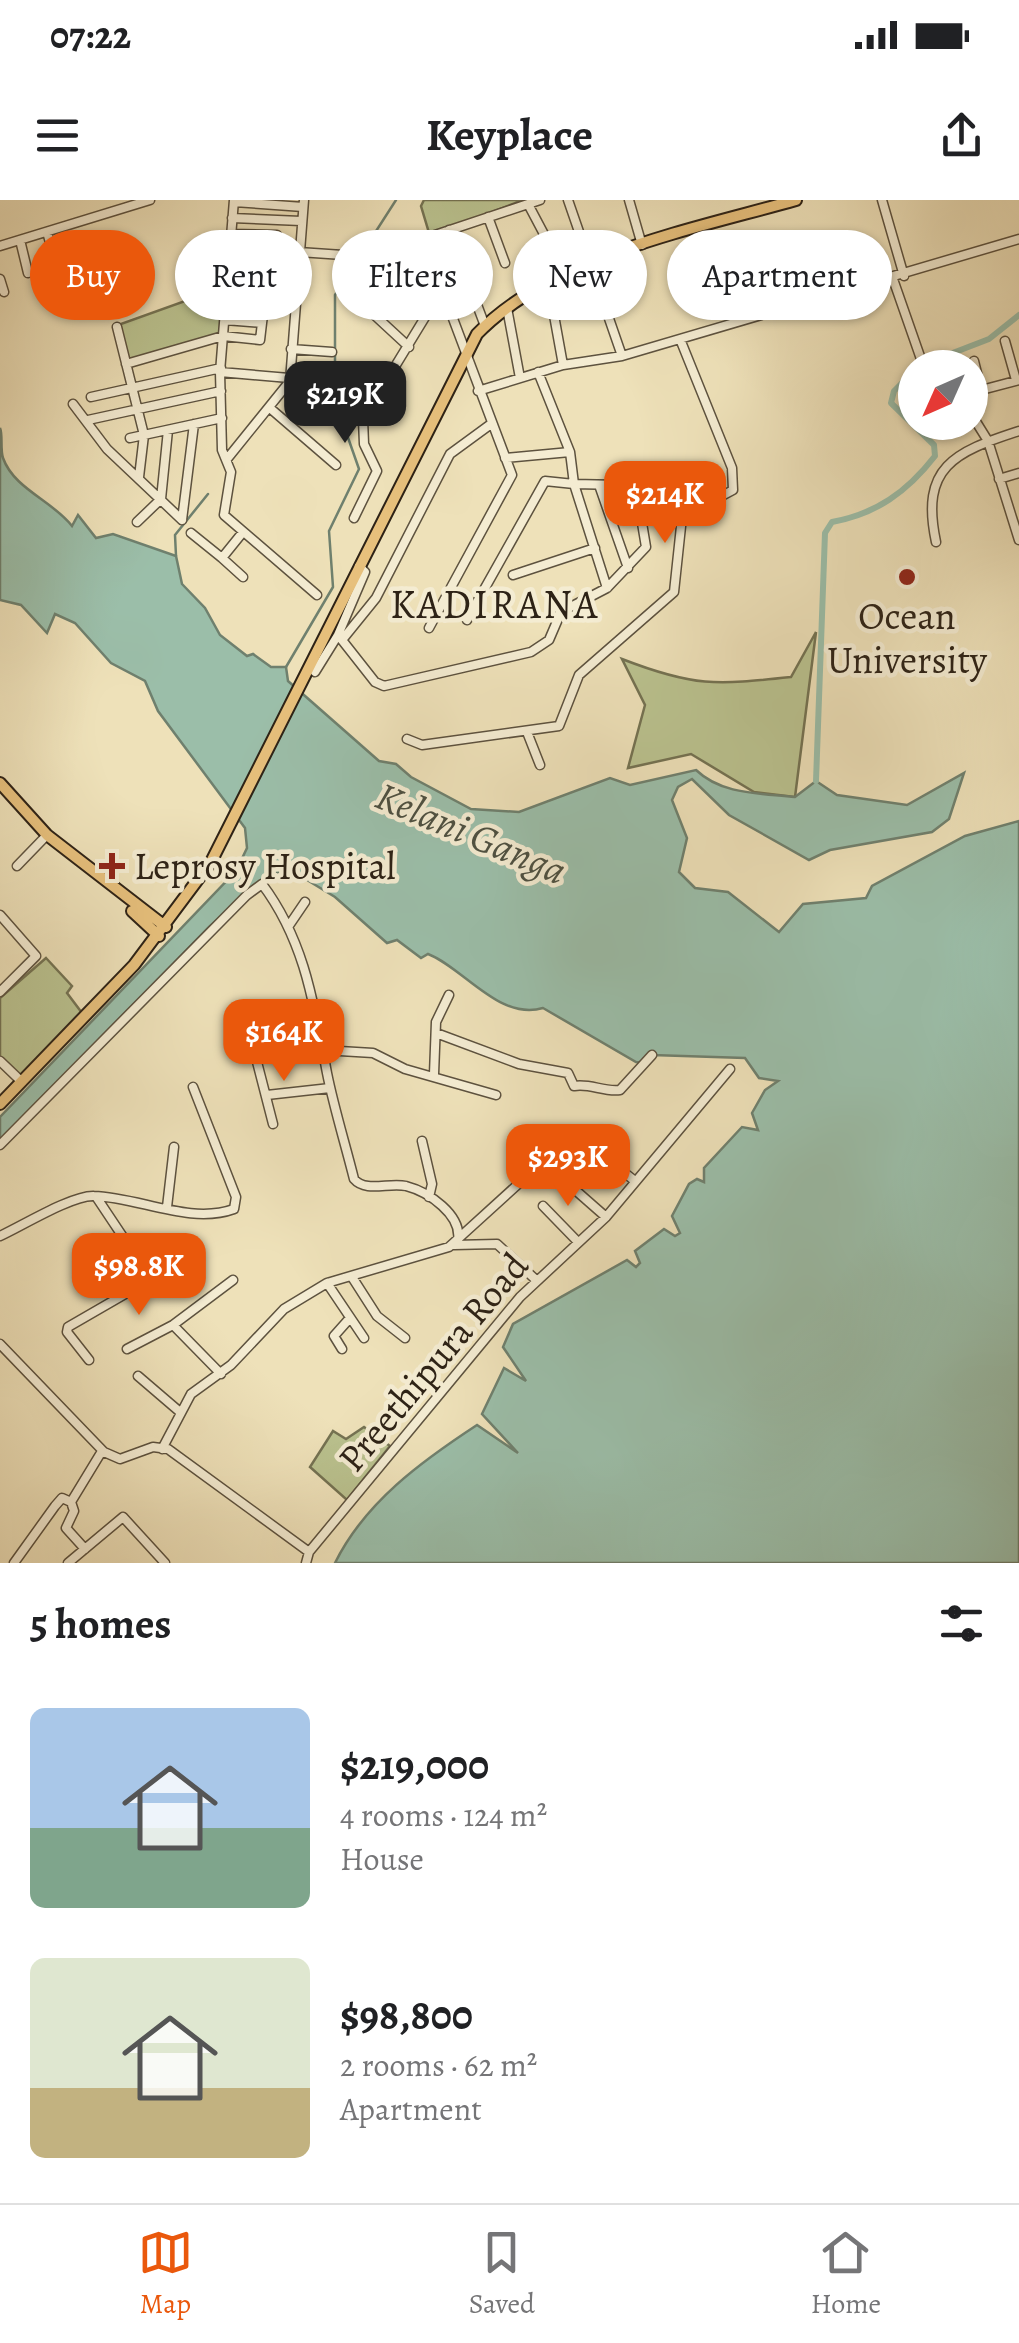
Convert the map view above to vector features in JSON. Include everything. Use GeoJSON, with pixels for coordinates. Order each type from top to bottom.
{"type":"FeatureCollection","features":[{"type":"Feature","properties":{"kind":"main road"},"geometry":{"type":"LineString","coordinates":[[647,244],[796,200]]}},
{"type":"Feature","properties":{"kind":"main road"},"geometry":{"type":"LineString","coordinates":[[0,1104],[162,931],[233,821],[464,354],[485,326],[513,301]]}},
{"type":"Feature","properties":{"kind":"main road"},"geometry":{"type":"LineString","coordinates":[[0,783],[47,835],[162,931]]}},
{"type":"Feature","properties":{"kind":"street"},"geometry":{"type":"LineString","coordinates":[[52,230],[150,200]]}},
{"type":"Feature","properties":{"kind":"street"},"geometry":{"type":"LineString","coordinates":[[449,230],[540,200]]}},
{"type":"Feature","properties":{"kind":"street"},"geometry":{"type":"LineString","coordinates":[[568,200],[579,230]]}},
{"type":"Feature","properties":{"kind":"street"},"geometry":{"type":"LineString","coordinates":[[629,200],[638,230]]}},
{"type":"Feature","properties":{"kind":"street"},"geometry":{"type":"LineString","coordinates":[[750,200],[753,212]]}},
{"type":"Feature","properties":{"kind":"street"},"geometry":{"type":"LineString","coordinates":[[882,200],[904,276]]}},
{"type":"Feature","properties":{"kind":"street"},"geometry":{"type":"LineString","coordinates":[[230,230],[234,201],[304,203],[300,230]]}},
{"type":"Feature","properties":{"kind":"street"},"geometry":{"type":"LineString","coordinates":[[528,204],[542,230]]}},
{"type":"Feature","properties":{"kind":"street"},"geometry":{"type":"LineString","coordinates":[[488,217],[505,263]]}},
{"type":"Feature","properties":{"kind":"street"},"geometry":{"type":"LineString","coordinates":[[232,218],[301,221]]}},
{"type":"Feature","properties":{"kind":"street"},"geometry":{"type":"LineString","coordinates":[[0,246],[30,237]]}},
{"type":"Feature","properties":{"kind":"street"},"geometry":{"type":"LineString","coordinates":[[20,240],[28,273]]}},
{"type":"Feature","properties":{"kind":"street"},"geometry":{"type":"LineString","coordinates":[[478,391],[563,365],[622,356],[680,340],[1019,240]]}},
{"type":"Feature","properties":{"kind":"street"},"geometry":{"type":"LineString","coordinates":[[0,279],[4,292]]}},
{"type":"Feature","properties":{"kind":"street"},"geometry":{"type":"LineString","coordinates":[[893,279],[918,350]]}},
{"type":"Feature","properties":{"kind":"street"},"geometry":{"type":"LineString","coordinates":[[506,305],[520,378]]}},
{"type":"Feature","properties":{"kind":"street"},"geometry":{"type":"LineString","coordinates":[[262,324],[225,320],[222,450],[232,490],[224,515],[317,595]]}},
{"type":"Feature","properties":{"kind":"street"},"geometry":{"type":"LineString","coordinates":[[126,364],[223,336],[260,340],[263,320]]}},
{"type":"Feature","properties":{"kind":"street"},"geometry":{"type":"LineString","coordinates":[[227,459],[271,408],[289,378],[293,320]]}},
{"type":"Feature","properties":{"kind":"street"},"geometry":{"type":"LineString","coordinates":[[380,320],[409,346]]}},
{"type":"Feature","properties":{"kind":"street"},"geometry":{"type":"LineString","coordinates":[[354,518],[377,470],[364,444],[363,419],[424,320]]}},
{"type":"Feature","properties":{"kind":"street"},"geometry":{"type":"LineString","coordinates":[[428,628],[510,480],[452,320]]}},
{"type":"Feature","properties":{"kind":"street"},"geometry":{"type":"LineString","coordinates":[[483,320],[485,326]]}},
{"type":"Feature","properties":{"kind":"street"},"geometry":{"type":"LineString","coordinates":[[555,320],[563,365]]}},
{"type":"Feature","properties":{"kind":"street"},"geometry":{"type":"LineString","coordinates":[[610,320],[622,356]]}},
{"type":"Feature","properties":{"kind":"street"},"geometry":{"type":"LineString","coordinates":[[117,328],[144,435],[139,478]]}},
{"type":"Feature","properties":{"kind":"street"},"geometry":{"type":"LineString","coordinates":[[407,739],[422,745],[559,726],[579,674],[674,592],[682,516],[733,490],[732,468],[680,340]]}},
{"type":"Feature","properties":{"kind":"street"},"geometry":{"type":"LineString","coordinates":[[988,387],[1017,380],[1005,341]]}},
{"type":"Feature","properties":{"kind":"street"},"geometry":{"type":"LineString","coordinates":[[291,349],[332,352]]}},
{"type":"Feature","properties":{"kind":"street"},"geometry":{"type":"LineString","coordinates":[[91,397],[221,370],[289,378]]}},
{"type":"Feature","properties":{"kind":"street"},"geometry":{"type":"LineString","coordinates":[[538,372],[570,452],[574,484],[608,588]]}},
{"type":"Feature","properties":{"kind":"street"},"geometry":{"type":"LineString","coordinates":[[88,420],[221,391]]}},
{"type":"Feature","properties":{"kind":"street"},"geometry":{"type":"LineString","coordinates":[[73,404],[88,420],[94,436],[182,520],[194,424]]}},
{"type":"Feature","properties":{"kind":"street"},"geometry":{"type":"LineString","coordinates":[[271,408],[336,465]]}},
{"type":"Feature","properties":{"kind":"street"},"geometry":{"type":"LineString","coordinates":[[130,438],[222,418]]}},
{"type":"Feature","properties":{"kind":"street"},"geometry":{"type":"LineString","coordinates":[[316,672],[340,637],[376,598],[450,454],[491,424]]}},
{"type":"Feature","properties":{"kind":"street"},"geometry":{"type":"LineString","coordinates":[[138,522],[161,499],[168,430]]}},
{"type":"Feature","properties":{"kind":"street"},"geometry":{"type":"LineString","coordinates":[[936,542],[928,507],[932,486],[948,464],[988,441],[1019,431]]}},
{"type":"Feature","properties":{"kind":"street"},"geometry":{"type":"LineString","coordinates":[[988,441],[1019,540]]}},
{"type":"Feature","properties":{"kind":"street"},"geometry":{"type":"LineString","coordinates":[[505,458],[570,452]]}},
{"type":"Feature","properties":{"kind":"street"},"geometry":{"type":"LineString","coordinates":[[999,479],[1019,473]]}},
{"type":"Feature","properties":{"kind":"street"},"geometry":{"type":"LineString","coordinates":[[340,637],[375,682],[384,686],[532,652],[549,640],[561,612],[608,588],[646,547],[640,512],[620,485],[545,481],[533,495],[467,620]]}},
{"type":"Feature","properties":{"kind":"street"},"geometry":{"type":"LineString","coordinates":[[599,484],[628,568]]}},
{"type":"Feature","properties":{"kind":"street"},"geometry":{"type":"LineString","coordinates":[[222,558],[243,532]]}},
{"type":"Feature","properties":{"kind":"street"},"geometry":{"type":"LineString","coordinates":[[191,533],[244,577]]}},
{"type":"Feature","properties":{"kind":"street"},"geometry":{"type":"LineString","coordinates":[[512,575],[595,548]]}},
{"type":"Feature","properties":{"kind":"street"},"geometry":{"type":"LineString","coordinates":[[340,637],[365,572],[360,566]]}},
{"type":"Feature","properties":{"kind":"street"},"geometry":{"type":"LineString","coordinates":[[527,732],[540,765]]}},
{"type":"Feature","properties":{"kind":"street"},"geometry":{"type":"LineString","coordinates":[[17,866],[47,835]]}},
{"type":"Feature","properties":{"kind":"street"},"geometry":{"type":"LineString","coordinates":[[0,1145],[246,895],[262,884],[288,927],[310,979],[330,1088],[355,1181],[363,1186],[405,1186],[429,1197],[453,1218],[455,1242]]}},
{"type":"Feature","properties":{"kind":"street"},"geometry":{"type":"LineString","coordinates":[[288,927],[305,902]]}},
{"type":"Feature","properties":{"kind":"street"},"geometry":{"type":"LineString","coordinates":[[0,915],[36,956],[0,992]]}},
{"type":"Feature","properties":{"kind":"street"},"geometry":{"type":"LineString","coordinates":[[434,1074],[438,1017],[450,995]]}},
{"type":"Feature","properties":{"kind":"street"},"geometry":{"type":"LineString","coordinates":[[436,1034],[519,1064],[568,1072],[574,1086],[588,1084],[598,1090],[620,1090],[652,1055]]}},
{"type":"Feature","properties":{"kind":"street"},"geometry":{"type":"LineString","coordinates":[[323,1050],[372,1053],[405,1069],[434,1074],[496,1095]]}},
{"type":"Feature","properties":{"kind":"street"},"geometry":{"type":"LineString","coordinates":[[256,1058],[273,1124]]}},
{"type":"Feature","properties":{"kind":"street"},"geometry":{"type":"LineString","coordinates":[[0,1061],[22,1082]]}},
{"type":"Feature","properties":{"kind":"street","name":"Preethipura Road"},"geometry":{"type":"LineString","coordinates":[[306,1563],[309,1552],[535,1279],[606,1217],[730,1069]]}},
{"type":"Feature","properties":{"kind":"street"},"geometry":{"type":"LineString","coordinates":[[0,1236],[95,1196],[216,1214],[237,1205],[193,1087]]}},
{"type":"Feature","properties":{"kind":"street"},"geometry":{"type":"LineString","coordinates":[[267,1096],[330,1088]]}},
{"type":"Feature","properties":{"kind":"street"},"geometry":{"type":"LineString","coordinates":[[422,1141],[432,1184],[429,1197]]}},
{"type":"Feature","properties":{"kind":"street"},"geometry":{"type":"LineString","coordinates":[[167,1207],[174,1147]]}},
{"type":"Feature","properties":{"kind":"street"},"geometry":{"type":"LineString","coordinates":[[606,1217],[566,1180],[603,1156],[635,1181]]}},
{"type":"Feature","properties":{"kind":"street"},"geometry":{"type":"LineString","coordinates":[[455,1242],[537,1167]]}},
{"type":"Feature","properties":{"kind":"street"},"geometry":{"type":"LineString","coordinates":[[89,1360],[68,1327],[151,1279],[95,1196]]}},
{"type":"Feature","properties":{"kind":"street"},"geometry":{"type":"LineString","coordinates":[[543,1206],[578,1242]]}},
{"type":"Feature","properties":{"kind":"street"},"geometry":{"type":"LineString","coordinates":[[162,1449],[192,1394],[221,1374],[284,1309],[327,1284],[455,1242],[497,1244],[535,1279]]}},
{"type":"Feature","properties":{"kind":"street"},"geometry":{"type":"LineString","coordinates":[[352,1276],[377,1316],[405,1338]]}},
{"type":"Feature","properties":{"kind":"street"},"geometry":{"type":"LineString","coordinates":[[127,1349],[173,1325],[233,1280]]}},
{"type":"Feature","properties":{"kind":"street"},"geometry":{"type":"LineString","coordinates":[[327,1284],[364,1338]]}},
{"type":"Feature","properties":{"kind":"street"},"geometry":{"type":"LineString","coordinates":[[342,1349],[334,1336],[350,1318]]}},
{"type":"Feature","properties":{"kind":"street"},"geometry":{"type":"LineString","coordinates":[[173,1325],[221,1374]]}},
{"type":"Feature","properties":{"kind":"street"},"geometry":{"type":"LineString","coordinates":[[0,1344],[102,1450],[120,1459],[152,1447],[183,1458],[309,1552]]}},
{"type":"Feature","properties":{"kind":"street"},"geometry":{"type":"LineString","coordinates":[[138,1376],[180,1412]]}},
{"type":"Feature","properties":{"kind":"street"},"geometry":{"type":"LineString","coordinates":[[71,1502],[102,1450]]}},
{"type":"Feature","properties":{"kind":"street"},"geometry":{"type":"LineString","coordinates":[[14,1563],[62,1498],[71,1502],[74,1511],[66,1528],[86,1550]]}},
{"type":"Feature","properties":{"kind":"street"},"geometry":{"type":"LineString","coordinates":[[68,1563],[122,1517],[165,1563]]}},
{"type":"Feature","properties":{"kind":"shaded area"},"geometry":{"type":"Polygon","coordinates":[[[424,200],[523,200],[446,230],[428,230],[421,206],[424,200]]]}},
{"type":"Feature","properties":{"kind":"shaded area"},"geometry":{"type":"Polygon","coordinates":[[[175,305],[175,320],[222,320],[221,338],[127,362],[118,325],[132,320],[155,320],[155,312],[175,305]]]}},
{"type":"Feature","properties":{"kind":"shaded area"},"geometry":{"type":"Polygon","coordinates":[[[816,632],[795,797],[754,792],[691,754],[628,768],[645,705],[622,659],[668,675],[705,682],[791,677],[816,632]]]}},
{"type":"Feature","properties":{"kind":"shaded area"},"geometry":{"type":"Polygon","coordinates":[[[46,958],[72,986],[67,993],[82,1013],[21,1078],[0,1056],[0,998],[46,958]]]}},
{"type":"Feature","properties":{"kind":"shaded area"},"geometry":{"type":"Polygon","coordinates":[[[364,1427],[390,1446],[347,1500],[310,1467],[333,1431],[346,1439],[364,1427]]]}},
{"type":"Feature","properties":{"kind":"water","name":"Kelani Ganga"},"geometry":{"type":"Polygon","coordinates":[[[0,428],[2,454],[8,469],[72,526],[78,515],[96,538],[113,534],[176,556],[182,584],[205,608],[220,635],[247,656],[253,654],[271,667],[286,667],[288,681],[379,761],[396,764],[411,777],[471,809],[519,812],[610,778],[630,785],[696,770],[718,784],[742,791],[795,797],[816,781],[837,795],[907,805],[964,773],[949,819],[932,832],[830,850],[809,860],[729,815],[692,779],[678,787],[672,800],[687,838],[679,872],[695,888],[728,892],[779,932],[803,904],[866,898],[872,886],[965,836],[1019,821],[1019,1563],[335,1563],[347,1541],[379,1502],[416,1468],[477,1425],[518,1453],[482,1414],[504,1368],[526,1381],[503,1347],[513,1324],[627,1260],[636,1267],[640,1263],[635,1251],[664,1229],[675,1236],[680,1233],[672,1216],[689,1184],[697,1179],[704,1182],[704,1168],[742,1127],[758,1130],[752,1113],[765,1090],[778,1081],[759,1078],[745,1058],[652,1055],[644,1063],[636,1062],[543,1008],[512,1007],[428,954],[421,958],[397,940],[387,943],[335,897],[289,869],[267,876],[209,927],[0,1141],[0,1117],[236,871],[247,848],[245,828],[158,711],[145,681],[111,663],[75,623],[55,614],[47,633],[21,605],[0,600],[0,428]]]}},
{"type":"Feature","properties":{"kind":"waterway"},"geometry":{"type":"LineString","coordinates":[[286,667],[333,587],[329,531],[359,469],[345,429],[335,415],[335,295],[396,200]]}},
{"type":"Feature","properties":{"kind":"waterway"},"geometry":{"type":"LineString","coordinates":[[960,350],[989,339],[1019,315]]}},
{"type":"Feature","properties":{"kind":"waterway"},"geometry":{"type":"LineString","coordinates":[[898,387],[891,403],[898,410]]}},
{"type":"Feature","properties":{"kind":"waterway"},"geometry":{"type":"LineString","coordinates":[[816,781],[825,533],[832,522],[877,507],[913,480],[935,456],[929,440]]}},
{"type":"Feature","properties":{"kind":"waterway"},"geometry":{"type":"LineString","coordinates":[[176,556],[175,535],[208,494]]}},
{"type":"Feature","properties":{"kind":"place","name":"Ocean University"},"geometry":{"type":"Point","coordinates":[907,577]}},
{"type":"Feature","properties":{"kind":"place","name":"Leprosy Hospital"},"geometry":{"type":"Point","coordinates":[112,866]}},
{"type":"Feature","properties":{"kind":"district","name":"KADIRANA"},"geometry":{"type":"Point","coordinates":[495,604]}}]}
